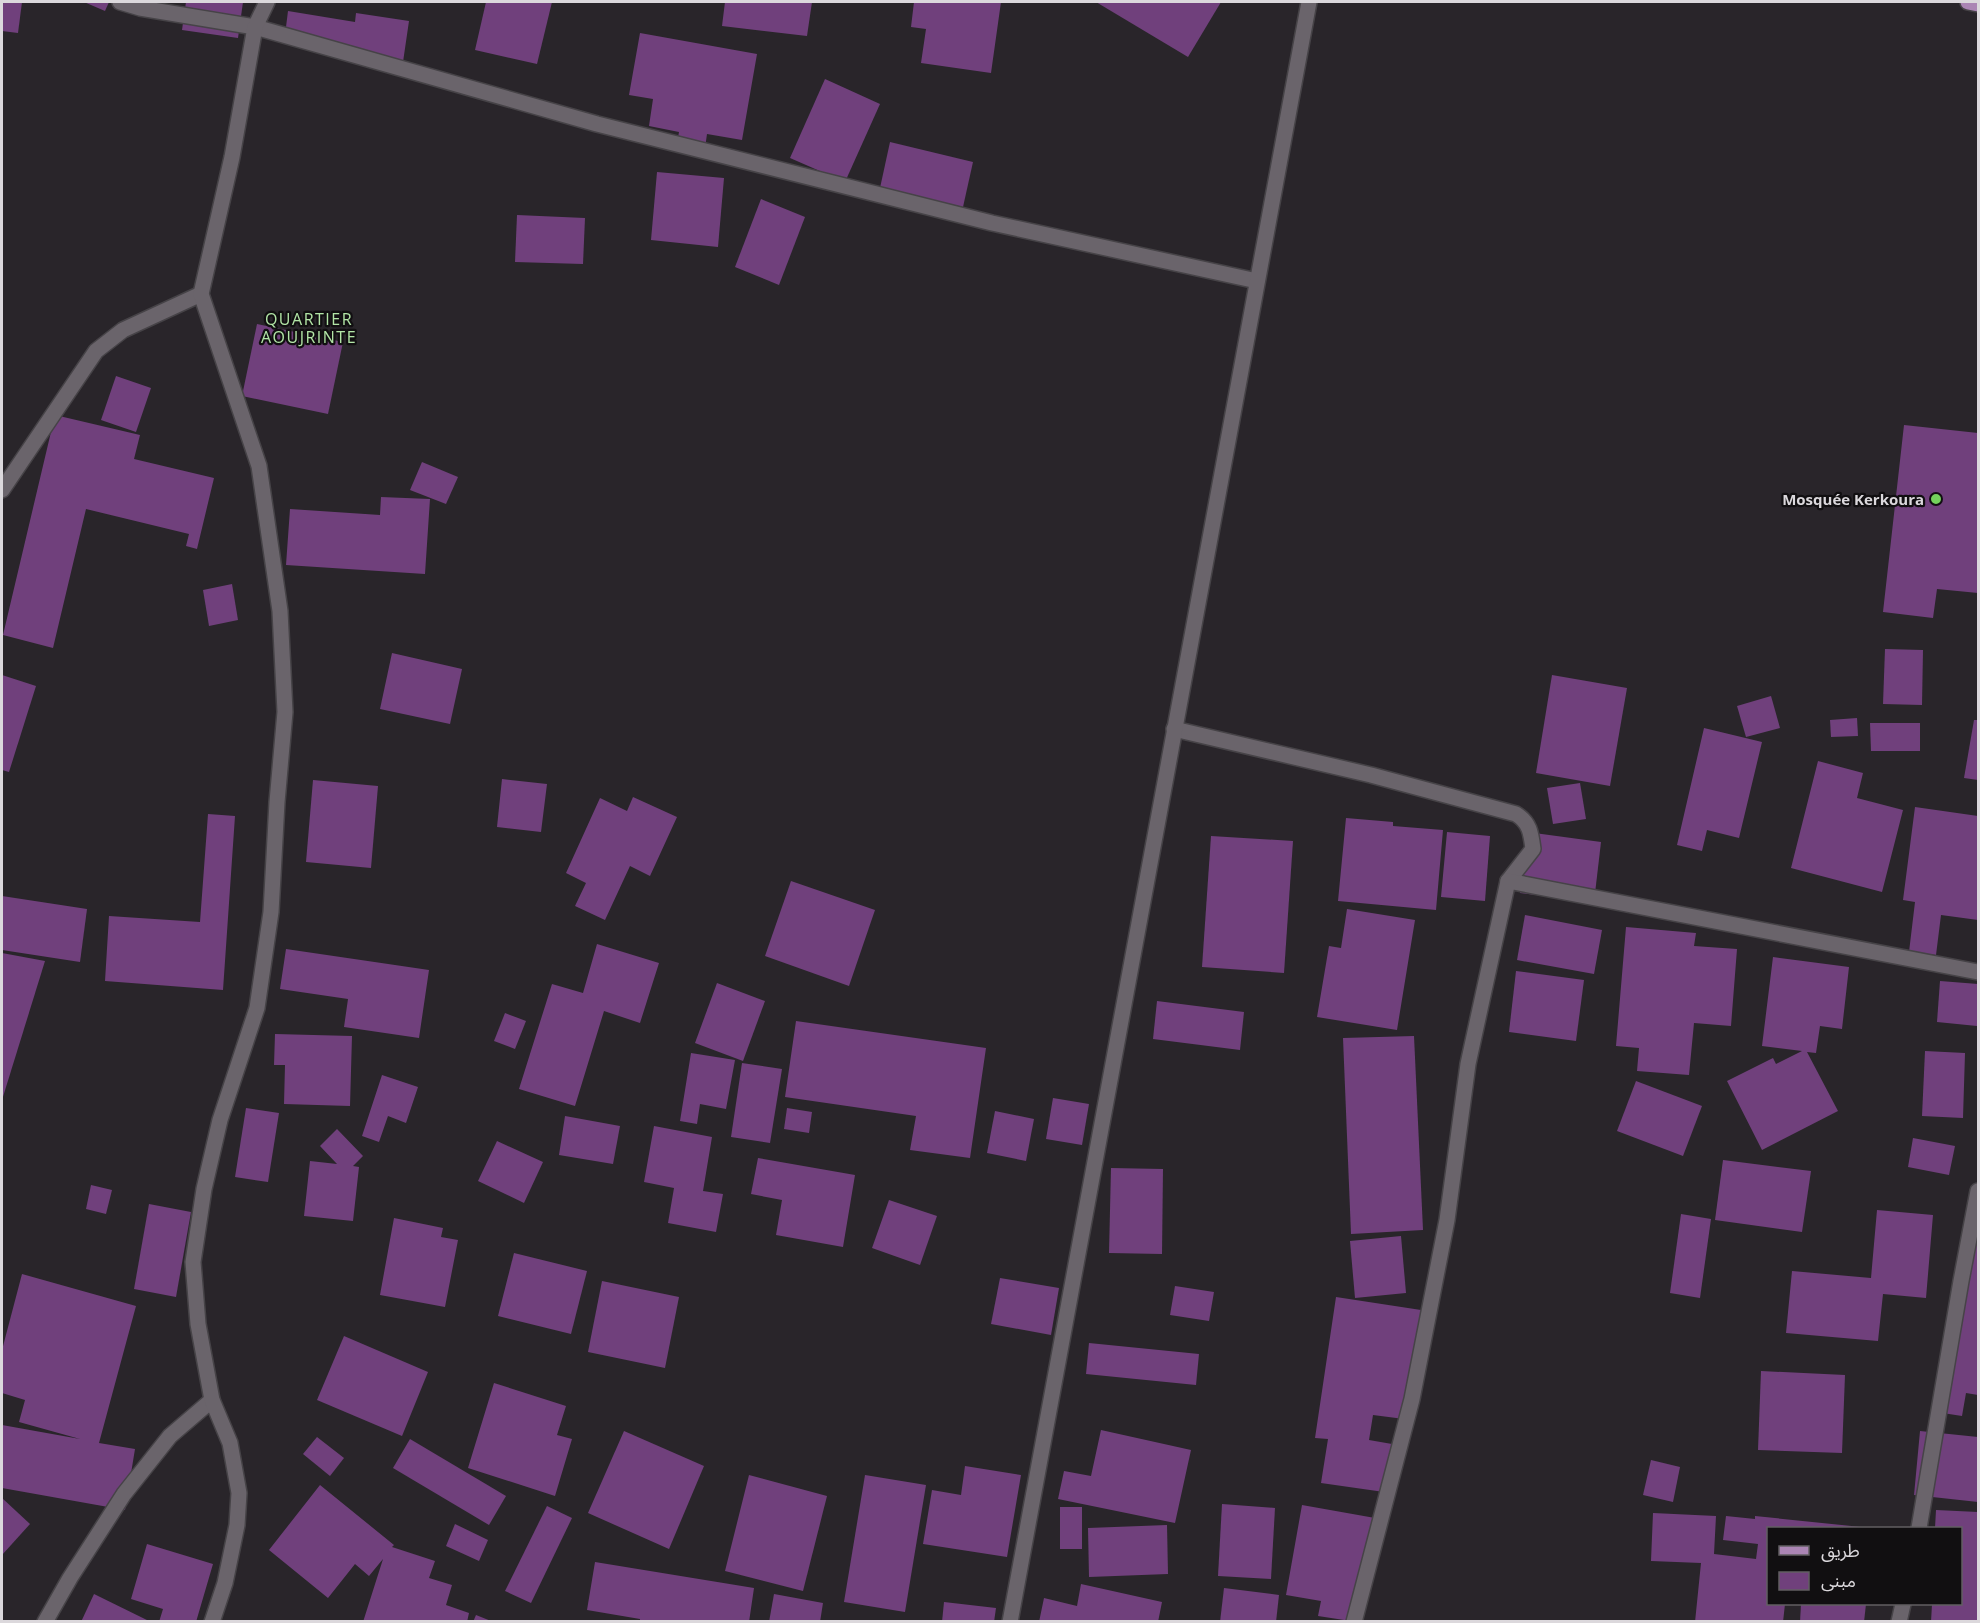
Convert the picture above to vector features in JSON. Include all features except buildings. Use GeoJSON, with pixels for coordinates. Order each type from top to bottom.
{"type":"FeatureCollection","features":[{"type":"Feature","properties":{"kind":"main road"},"geometry":{"type":"LineString","coordinates":[[1968,2],[1978,4]]}},
{"type":"Feature","properties":{"kind":"street"},"geometry":{"type":"LineString","coordinates":[[120,2],[140,8],[255,27],[597,124],[992,223],[1257,281]]}},
{"type":"Feature","properties":{"kind":"street"},"geometry":{"type":"LineString","coordinates":[[212,1622],[225,1583],[237,1525],[239,1493],[230,1443],[212,1400],[198,1324],[192,1262],[204,1189],[220,1120],[257,1008],[271,912],[285,712],[280,611],[260,465],[201,294],[232,157],[255,27],[267,2]]}},
{"type":"Feature","properties":{"kind":"street"},"geometry":{"type":"LineString","coordinates":[[1010,1622],[1309,2]]}},
{"type":"Feature","properties":{"kind":"street"},"geometry":{"type":"LineString","coordinates":[[2,490],[96,351],[123,330],[201,294]]}},
{"type":"Feature","properties":{"kind":"street"},"geometry":{"type":"LineString","coordinates":[[1174,729],[1371,775],[1516,814],[1527,821],[1531,831],[1533,849],[1508,881],[1468,1064],[1447,1220],[1412,1398],[1354,1622]]}},
{"type":"Feature","properties":{"kind":"street"},"geometry":{"type":"LineString","coordinates":[[1508,881],[1978,972]]}},
{"type":"Feature","properties":{"kind":"street"},"geometry":{"type":"LineString","coordinates":[[1919,1527],[1978,1191]]}},
{"type":"Feature","properties":{"kind":"street"},"geometry":{"type":"LineString","coordinates":[[45,1622],[70,1578],[124,1494],[170,1436],[212,1400]]}},
{"type":"Feature","properties":{"kind":"street"},"geometry":{"type":"LineString","coordinates":[[1899,1622],[1904,1605]]}},
{"type":"Feature","properties":{"kind":"place","name":"Mosquée Kerkoura"},"geometry":{"type":"Point","coordinates":[1936,499]}},
{"type":"Feature","properties":{"kind":"district","name":"QUARTIER AOUJRINTE"},"geometry":{"type":"Point","coordinates":[309,328]}}]}
